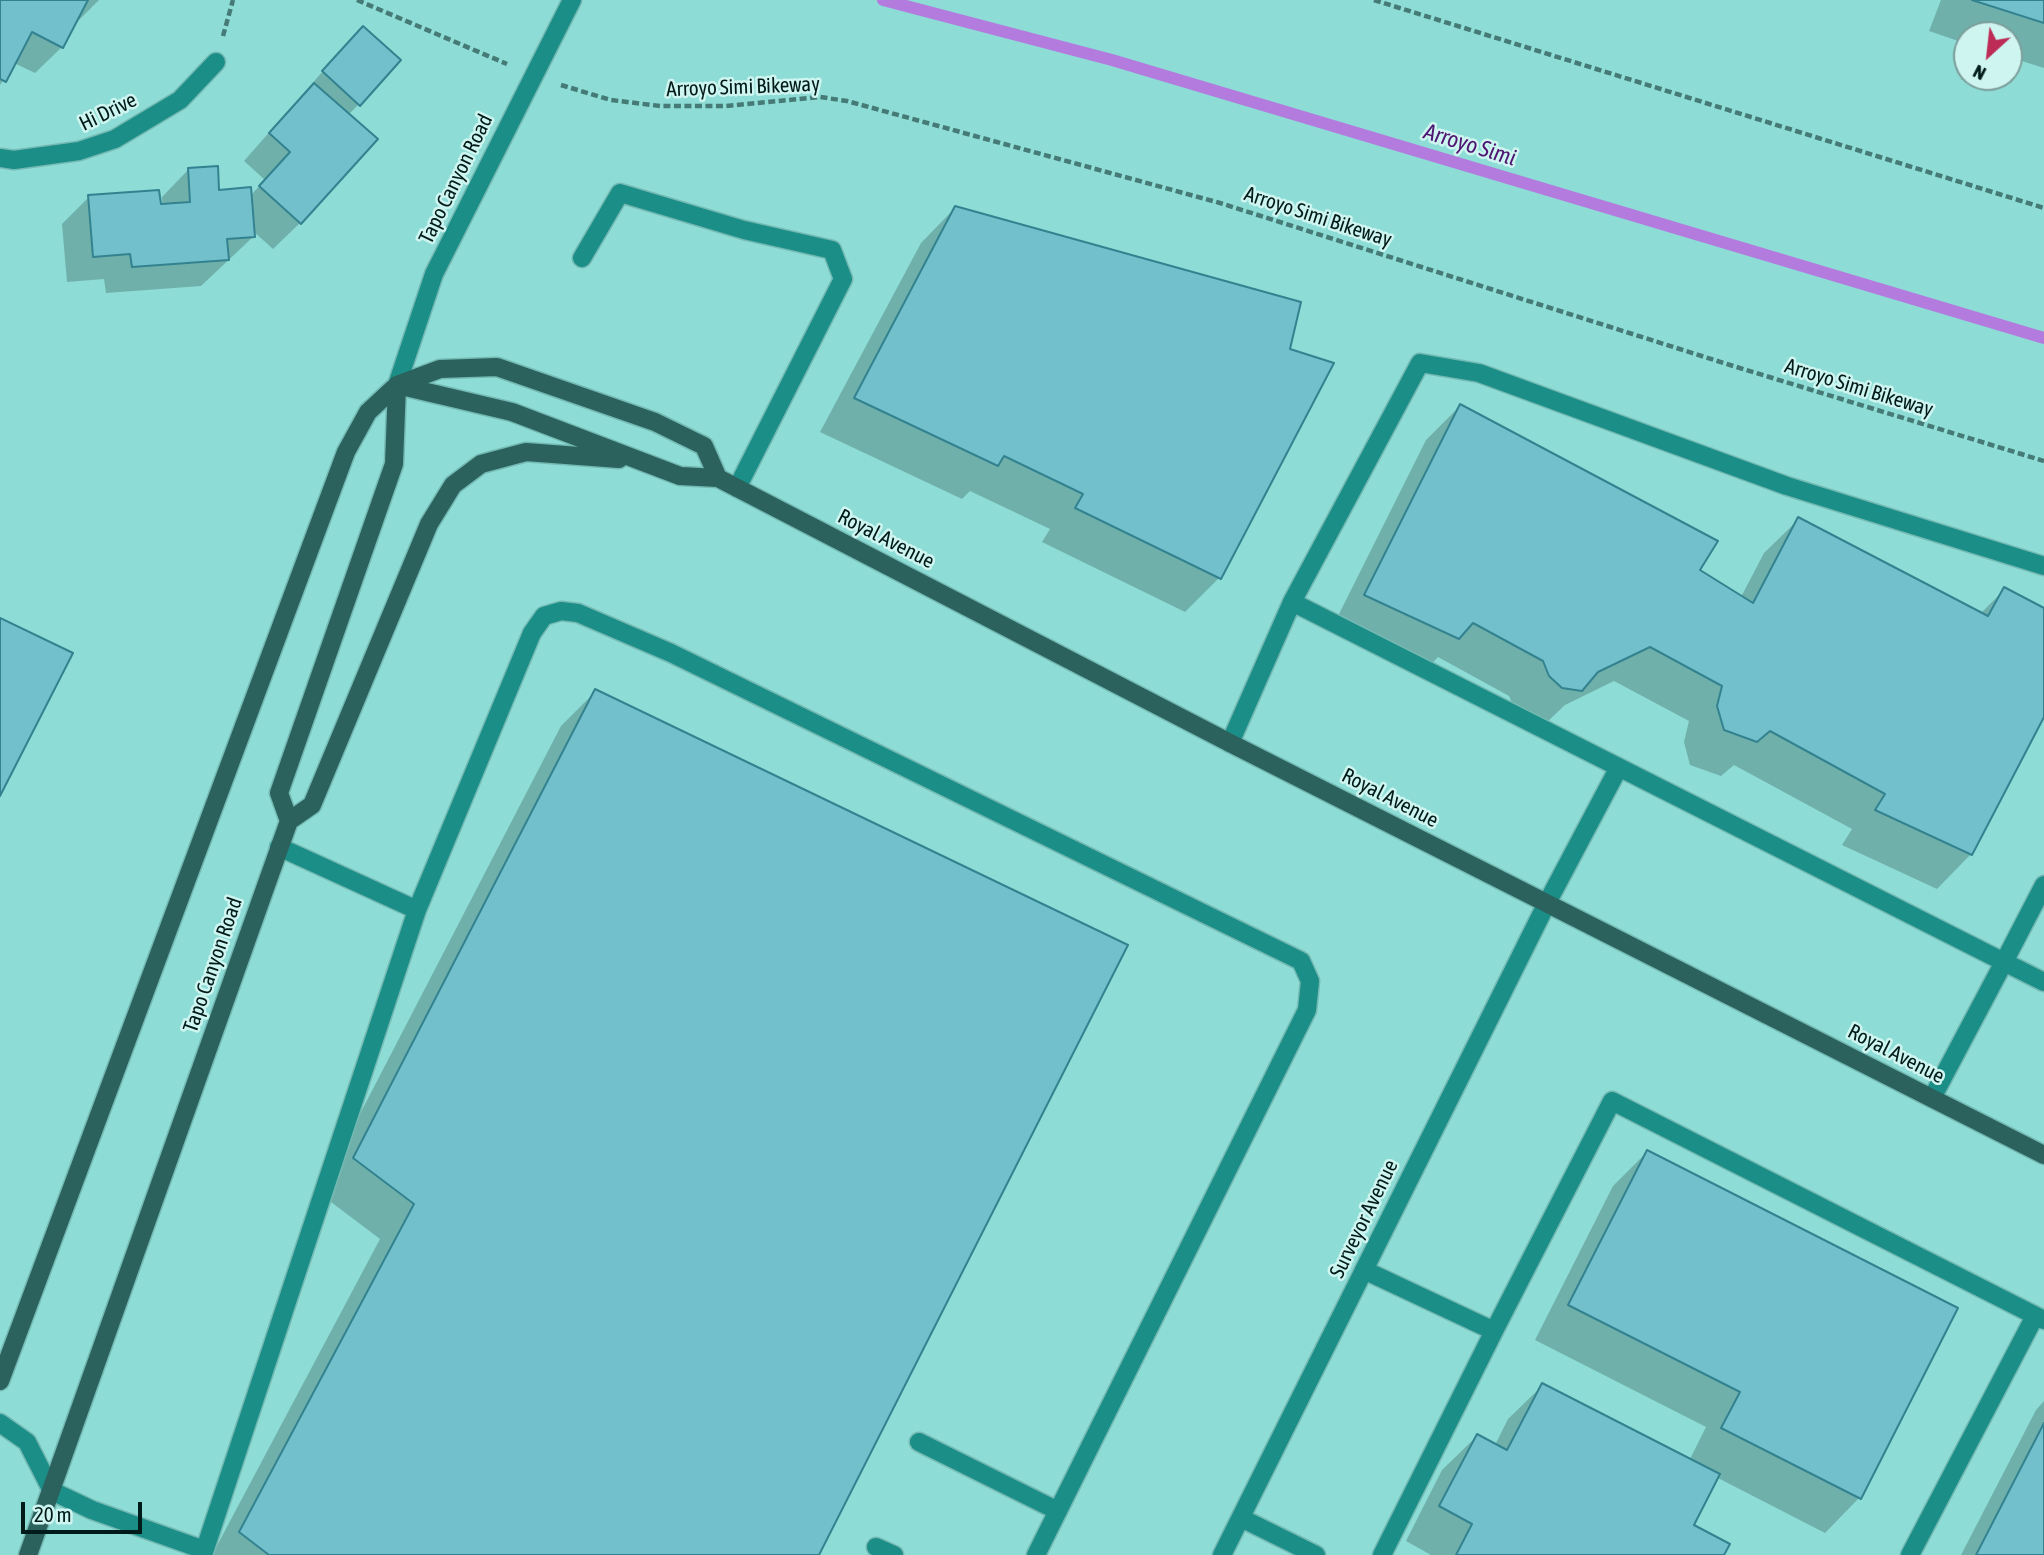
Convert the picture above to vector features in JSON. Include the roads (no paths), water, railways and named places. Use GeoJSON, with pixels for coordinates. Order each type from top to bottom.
{"type":"FeatureCollection","features":[{"type":"Feature","properties":{"kind":"main road"},"geometry":{"type":"LineString","coordinates":[[397,384],[440,369],[498,367],[655,422],[704,446],[718,478]]}},
{"type":"Feature","properties":{"kind":"main road","name":"Royal Avenue"},"geometry":{"type":"LineString","coordinates":[[397,384],[512,412],[636,461],[680,475],[718,478],[1230,743],[2044,1155]]}},
{"type":"Feature","properties":{"kind":"main road","name":"Tapo Canyon Road"},"geometry":{"type":"LineString","coordinates":[[29,1555],[289,821],[279,793],[394,464],[397,384]]}},
{"type":"Feature","properties":{"kind":"main road","name":"Tapo Canyon Road"},"geometry":{"type":"LineString","coordinates":[[0,1381],[346,452],[368,411],[397,384]]}},
{"type":"Feature","properties":{"kind":"main road"},"geometry":{"type":"LineString","coordinates":[[289,821],[312,805],[429,524],[453,485],[481,464],[526,452],[636,461]]}},
{"type":"Feature","properties":{"kind":"street","name":"Tapo Canyon Road"},"geometry":{"type":"LineString","coordinates":[[397,384],[434,274],[572,0]]}},
{"type":"Feature","properties":{"kind":"street","name":"Hi Drive"},"geometry":{"type":"LineString","coordinates":[[0,158],[14,160],[79,151],[115,139],[180,100],[216,62]]}},
{"type":"Feature","properties":{"kind":"street"},"geometry":{"type":"LineString","coordinates":[[582,258],[620,193],[744,230],[832,250],[843,279],[737,488]]}},
{"type":"Feature","properties":{"kind":"street"},"geometry":{"type":"LineString","coordinates":[[1230,743],[1292,603],[1420,363],[1479,373],[1787,486],[2044,566]]}},
{"type":"Feature","properties":{"kind":"street"},"geometry":{"type":"LineString","coordinates":[[1292,603],[2044,982]]}},
{"type":"Feature","properties":{"kind":"street"},"geometry":{"type":"LineString","coordinates":[[0,1423],[27,1442],[52,1491],[92,1510],[204,1553],[418,910],[532,633],[544,615],[561,611],[578,612],[671,653],[1301,961],[1310,981],[1307,1010],[1244,1143],[1036,1555]]}},
{"type":"Feature","properties":{"kind":"street","name":"Surveyor Avenue"},"geometry":{"type":"LineString","coordinates":[[1222,1555],[1547,904],[1618,769]]}},
{"type":"Feature","properties":{"kind":"street"},"geometry":{"type":"LineString","coordinates":[[279,847],[324,870],[418,910]]}},
{"type":"Feature","properties":{"kind":"street"},"geometry":{"type":"LineString","coordinates":[[1932,1098],[2044,885]]}},
{"type":"Feature","properties":{"kind":"street"},"geometry":{"type":"LineString","coordinates":[[1382,1555],[1612,1101],[2040,1318],[1910,1555]]}},
{"type":"Feature","properties":{"kind":"street"},"geometry":{"type":"LineString","coordinates":[[1364,1270],[1494,1331]]}},
{"type":"Feature","properties":{"kind":"street"},"geometry":{"type":"LineString","coordinates":[[919,1442],[1058,1511]]}},
{"type":"Feature","properties":{"kind":"street"},"geometry":{"type":"LineString","coordinates":[[1241,1518],[1316,1555]]}},
{"type":"Feature","properties":{"kind":"street"},"geometry":{"type":"LineString","coordinates":[[876,1547],[894,1555]]}},
{"type":"Feature","properties":{"kind":"waterway","name":"Arroyo Simi"},"geometry":{"type":"LineString","coordinates":[[883,0],[1112,60],[2044,338]]}}]}
